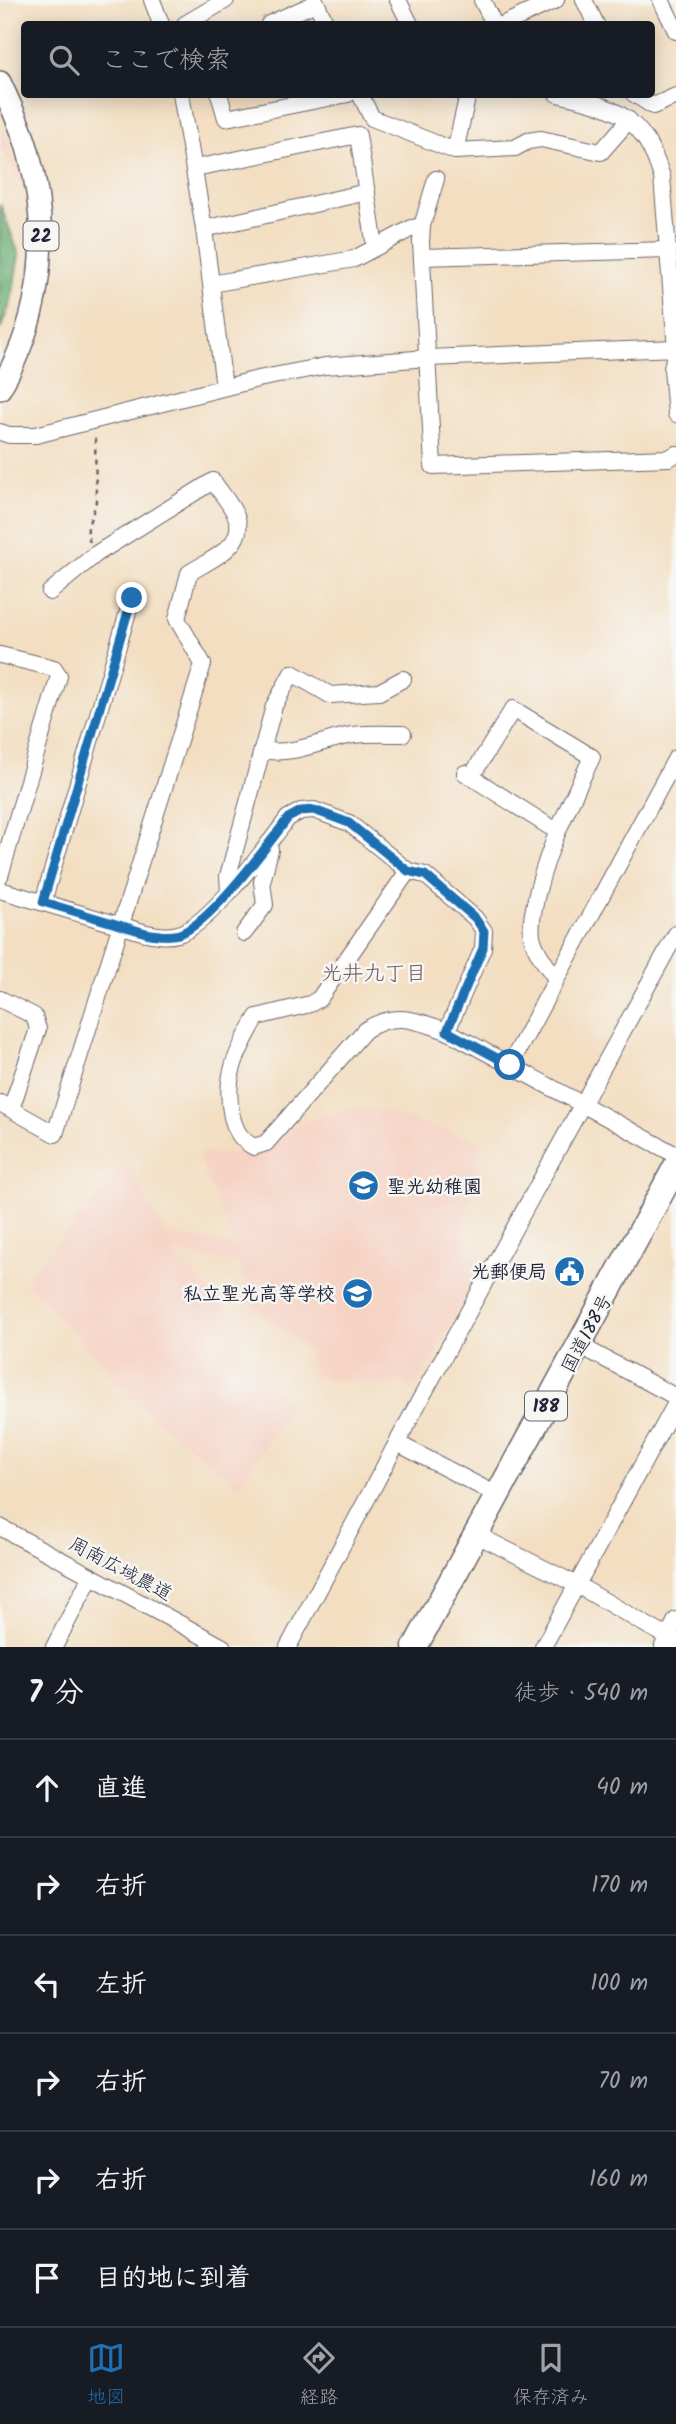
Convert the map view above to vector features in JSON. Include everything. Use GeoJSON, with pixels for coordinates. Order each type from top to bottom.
{"type":"FeatureCollection","features":[{"type":"Feature","properties":{"kind":"highway","name":"国道188号"},"geometry":{"type":"LineString","coordinates":[[415,1647],[676,1166]]}},
{"type":"Feature","properties":{"kind":"main road","name":"22"},"geometry":{"type":"LineString","coordinates":[[0,82],[28,149],[40,201],[41,271],[22,344],[0,389]]}},
{"type":"Feature","properties":{"kind":"street"},"geometry":{"type":"LineString","coordinates":[[152,0],[160,21]]}},
{"type":"Feature","properties":{"kind":"street"},"geometry":{"type":"LineString","coordinates":[[190,21],[226,0]]}},
{"type":"Feature","properties":{"kind":"street"},"geometry":{"type":"LineString","coordinates":[[398,0],[408,21]]}},
{"type":"Feature","properties":{"kind":"street"},"geometry":{"type":"LineString","coordinates":[[482,0],[492,21]]}},
{"type":"Feature","properties":{"kind":"street"},"geometry":{"type":"LineString","coordinates":[[510,21],[556,0]]}},
{"type":"Feature","properties":{"kind":"street"},"geometry":{"type":"LineString","coordinates":[[584,0],[594,21]]}},
{"type":"Feature","properties":{"kind":"street"},"geometry":{"type":"LineString","coordinates":[[661,0],[676,31]]}},
{"type":"Feature","properties":{"kind":"street"},"geometry":{"type":"LineString","coordinates":[[275,21],[315,1],[325,21]]}},
{"type":"Feature","properties":{"kind":"street"},"geometry":{"type":"LineString","coordinates":[[641,98],[653,106],[676,96]]}},
{"type":"Feature","properties":{"kind":"street"},"geometry":{"type":"LineString","coordinates":[[182,98],[204,229],[224,387]]}},
{"type":"Feature","properties":{"kind":"street"},"geometry":{"type":"LineString","coordinates":[[220,98],[226,118],[285,101],[312,98]]}},
{"type":"Feature","properties":{"kind":"street"},"geometry":{"type":"LineString","coordinates":[[362,98],[372,118],[454,151],[515,148],[528,141],[541,139],[600,152],[629,120]]}},
{"type":"Feature","properties":{"kind":"street"},"geometry":{"type":"LineString","coordinates":[[454,151],[467,98]]}},
{"type":"Feature","properties":{"kind":"street"},"geometry":{"type":"LineString","coordinates":[[572,98],[611,108],[629,120],[641,132],[654,153],[662,177],[676,348],[671,369],[676,414]]}},
{"type":"Feature","properties":{"kind":"street"},"geometry":{"type":"LineString","coordinates":[[195,169],[358,135],[375,247]]}},
{"type":"Feature","properties":{"kind":"street"},"geometry":{"type":"LineString","coordinates":[[436,179],[422,226],[433,466],[669,458],[676,454]]}},
{"type":"Feature","properties":{"kind":"street"},"geometry":{"type":"LineString","coordinates":[[204,229],[367,192]]}},
{"type":"Feature","properties":{"kind":"street"},"geometry":{"type":"LineString","coordinates":[[211,284],[354,259],[412,228],[422,226]]}},
{"type":"Feature","properties":{"kind":"street"},"geometry":{"type":"LineString","coordinates":[[422,257],[669,250]]}},
{"type":"Feature","properties":{"kind":"street"},"geometry":{"type":"LineString","coordinates":[[0,432],[9,435],[36,435],[224,387],[325,366],[428,358],[676,348]]}},
{"type":"Feature","properties":{"kind":"street"},"geometry":{"type":"LineString","coordinates":[[0,999],[34,1016],[38,1029],[6,1106],[55,1134],[203,664],[177,619],[188,573],[233,545],[238,534],[237,519],[213,481],[96,554],[50,592]]}},
{"type":"Feature","properties":{"kind":"street"},"geometry":{"type":"LineString","coordinates":[[43,902],[132,598]]}},
{"type":"Feature","properties":{"kind":"street"},"geometry":{"type":"LineString","coordinates":[[0,876],[59,676],[54,668],[1,661]]}},
{"type":"Feature","properties":{"kind":"street"},"geometry":{"type":"LineString","coordinates":[[229,891],[228,876],[274,706],[292,673],[330,695],[379,692],[403,679]]}},
{"type":"Feature","properties":{"kind":"street"},"geometry":{"type":"LineString","coordinates":[[555,977],[539,955],[532,939],[532,919],[540,878],[558,829],[592,757],[513,709],[468,775],[550,827],[558,829]]}},
{"type":"Feature","properties":{"kind":"street"},"geometry":{"type":"LineString","coordinates":[[262,750],[272,752],[317,745],[352,735],[403,734]]}},
{"type":"Feature","properties":{"kind":"street"},"geometry":{"type":"LineString","coordinates":[[510,1065],[555,977],[676,758]]}},
{"type":"Feature","properties":{"kind":"street"},"geometry":{"type":"LineString","coordinates":[[0,890],[162,936],[180,934],[196,925],[229,891],[288,818],[301,811],[314,810],[349,823],[408,871],[425,875],[475,918],[484,931],[483,948],[447,1031]]}},
{"type":"Feature","properties":{"kind":"street"},"geometry":{"type":"LineString","coordinates":[[244,933],[265,905],[262,882],[270,850],[269,843]]}},
{"type":"Feature","properties":{"kind":"street"},"geometry":{"type":"LineString","coordinates":[[408,871],[319,999],[310,1004],[257,1017],[239,1048],[228,1080],[234,1125],[242,1140],[254,1147],[266,1143],[365,1030],[380,1020],[414,1020],[447,1031],[676,1155]]}},
{"type":"Feature","properties":{"kind":"street"},"geometry":{"type":"LineString","coordinates":[[288,1647],[676,934]]}},
{"type":"Feature","properties":{"kind":"street"},"geometry":{"type":"LineString","coordinates":[[579,1345],[676,1397]]}},
{"type":"Feature","properties":{"kind":"street"},"geometry":{"type":"LineString","coordinates":[[543,1647],[676,1403]]}},
{"type":"Feature","properties":{"kind":"street"},"geometry":{"type":"LineString","coordinates":[[397,1443],[498,1495]]}},
{"type":"Feature","properties":{"kind":"street","name":"周南広域農道"},"geometry":{"type":"LineString","coordinates":[[0,1527],[223,1647]]}},
{"type":"Feature","properties":{"kind":"street"},"geometry":{"type":"LineString","coordinates":[[477,1535],[577,1586],[669,1642],[676,1620]]}},
{"type":"Feature","properties":{"kind":"street"},"geometry":{"type":"LineString","coordinates":[[54,1647],[91,1576]]}},
{"type":"Feature","properties":{"kind":"path"},"geometry":{"type":"LineString","coordinates":[[93,421],[96,501],[86,534],[96,554]]}},
{"type":"Feature","properties":{"kind":"shaded area"},"geometry":{"type":"Polygon","coordinates":[[[0,124],[30,194],[25,193],[13,167],[0,148],[0,124]]]}},
{"type":"Feature","properties":{"kind":"shaded area","name":"私立聖光高等学校"},"geometry":{"type":"Polygon","coordinates":[[[355,1107],[391,1114],[481,1141],[461,1249],[484,1264],[413,1393],[398,1379],[385,1385],[312,1376],[309,1351],[252,1307],[239,1264],[172,1251],[239,1322],[243,1355],[291,1407],[239,1486],[137,1404],[25,1279],[127,1164],[165,1233],[234,1246],[197,1153],[263,1153],[285,1134],[316,1118],[355,1107]]]}},
{"type":"Feature","properties":{"kind":"green space"},"geometry":{"type":"Polygon","coordinates":[[[0,204],[19,255],[11,301],[0,330],[0,204]]]}},
{"type":"Feature","properties":{"kind":"place","name":"聖光幼稚園"},"geometry":{"type":"Point","coordinates":[364,1186]}},
{"type":"Feature","properties":{"kind":"place","name":"光郵便局"},"geometry":{"type":"Point","coordinates":[570,1271]}},
{"type":"Feature","properties":{"kind":"place","name":"私立聖光高等学校"},"geometry":{"type":"Point","coordinates":[358,1293]}},
{"type":"Feature","properties":{"kind":"district","name":"光井九丁目"},"geometry":{"type":"Point","coordinates":[374,973]}},
{"type":"Feature","properties":{"kind":"route"},"geometry":{"type":"LineString","coordinates":[[132,598],[43,902],[146,933],[162,936],[180,934],[196,925],[229,891],[288,818],[301,811],[314,810],[349,823],[408,871],[425,875],[475,918],[484,931],[483,948],[447,1031],[510,1065]]}}]}
